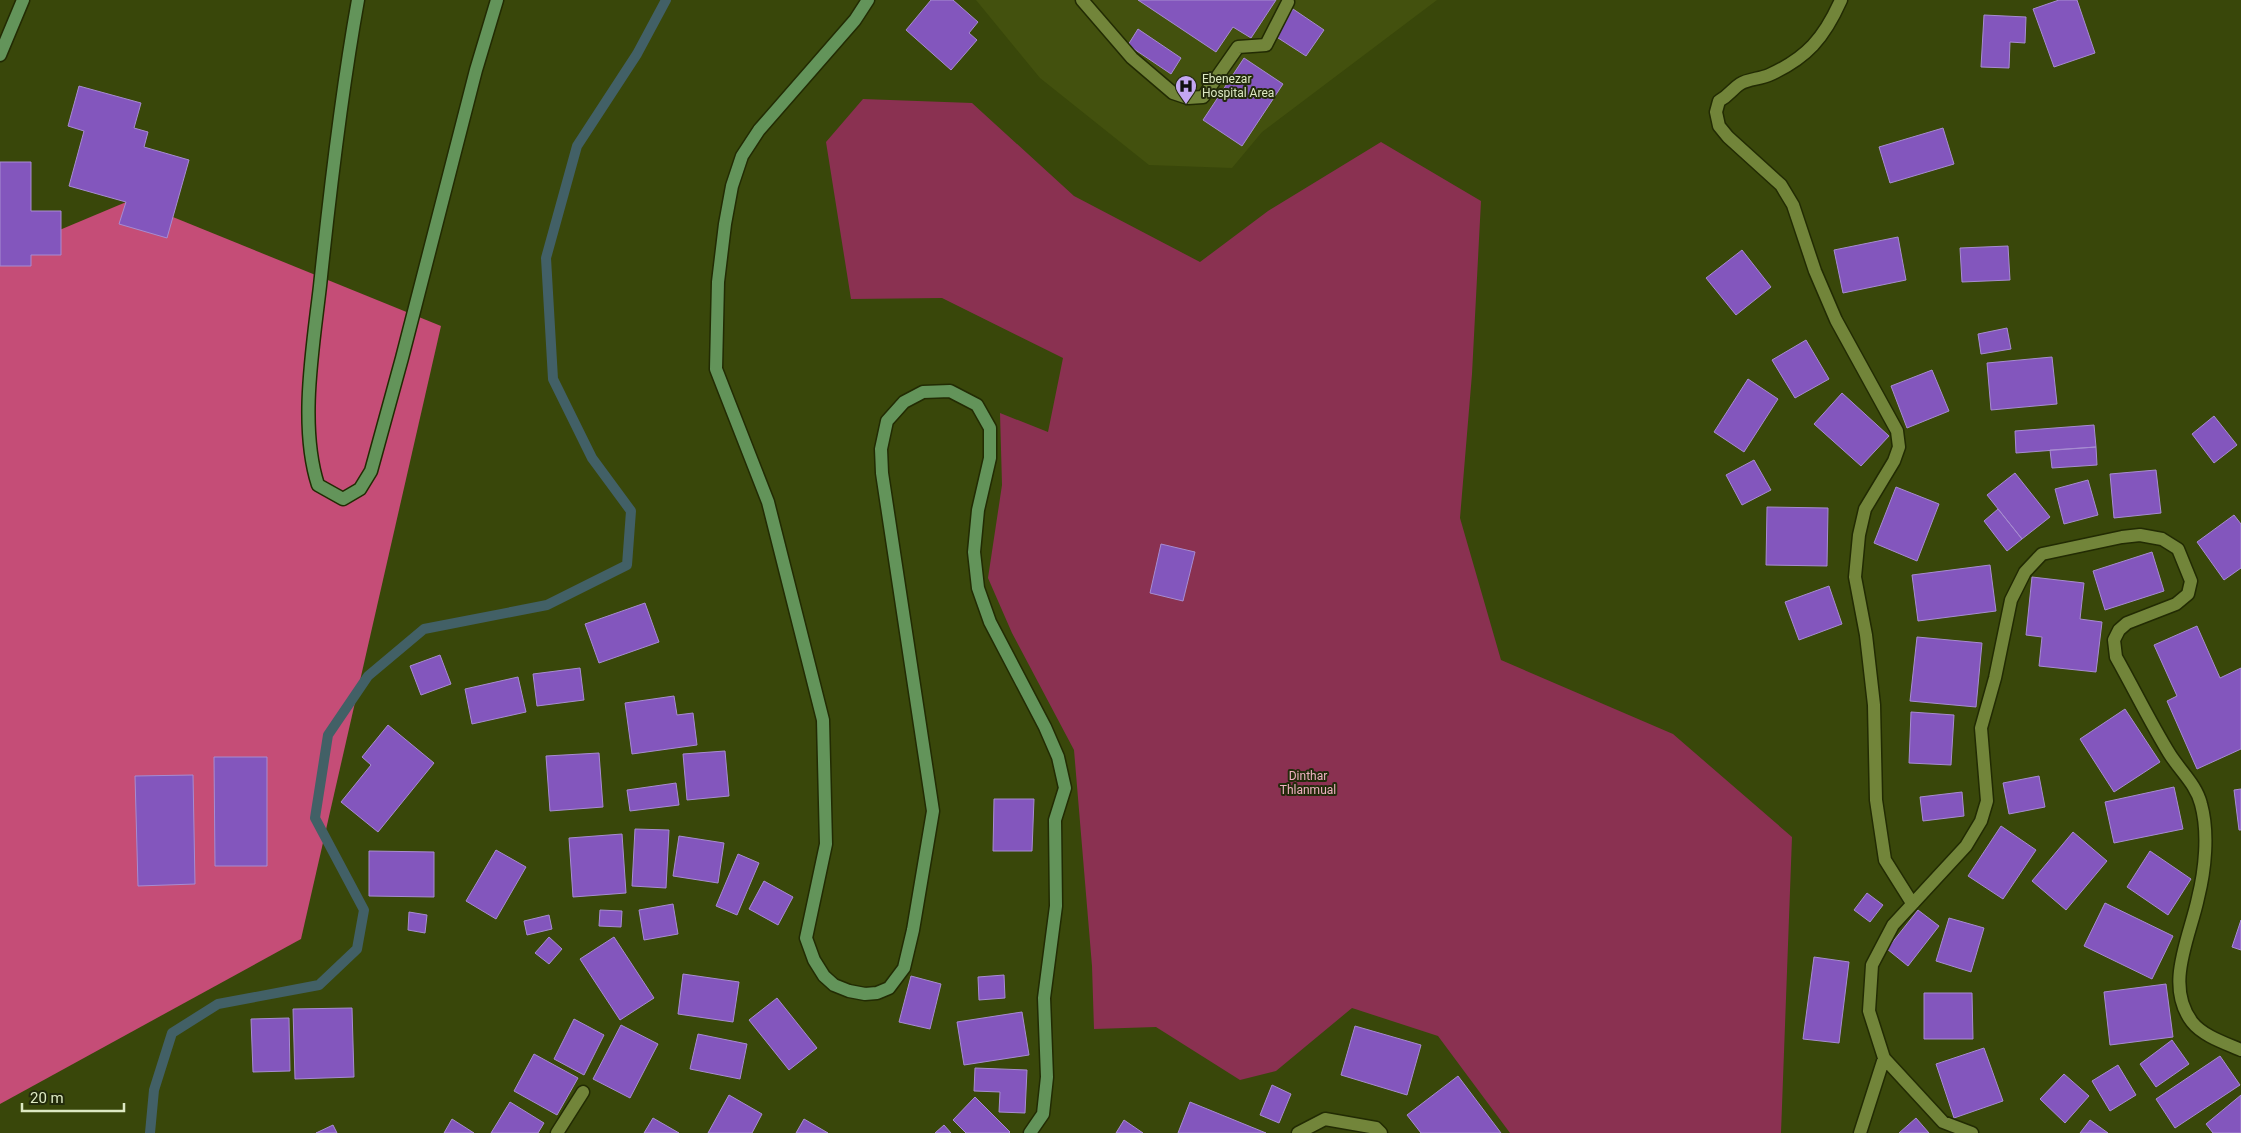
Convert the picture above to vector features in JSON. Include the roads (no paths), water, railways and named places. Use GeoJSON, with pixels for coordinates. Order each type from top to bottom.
{"type":"FeatureCollection","features":[{"type":"Feature","properties":{"kind":"street"},"geometry":{"type":"LineString","coordinates":[[0,56],[23,0]]}},
{"type":"Feature","properties":{"kind":"street"},"geometry":{"type":"LineString","coordinates":[[358,0],[327,223],[311,368],[308,449],[318,485],[343,499],[360,489],[371,471],[476,70],[497,0]]}},
{"type":"Feature","properties":{"kind":"street"},"geometry":{"type":"LineString","coordinates":[[868,0],[855,20],[758,130],[742,156],[732,186],[725,224],[718,282],[716,369],[768,502],[823,720],[826,844],[806,938],[814,960],[824,976],[834,985],[849,991],[871,993],[889,988],[904,968],[913,930],[933,811],[882,473],[881,449],[887,421],[904,402],[923,392],[950,391],[977,405],[990,428],[990,458],[978,510],[974,552],[978,588],[990,622],[1045,727],[1058,757],[1065,788],[1055,820],[1056,906],[1044,998],[1047,1077],[1043,1114],[1030,1133]]}},
{"type":"Feature","properties":{"kind":"street"},"geometry":{"type":"LineString","coordinates":[[1082,0],[1132,58],[1173,93],[1188,98],[1203,97],[1238,47],[1266,45],[1288,2]]}},
{"type":"Feature","properties":{"kind":"street"},"geometry":{"type":"LineString","coordinates":[[1841,0],[1833,18],[1817,42],[1790,66],[1740,84],[1730,95],[1719,100],[1716,112],[1719,126],[1728,137],[1781,185],[1793,205],[1815,271],[1836,320],[1897,431],[1899,447],[1894,462],[1865,509],[1859,535],[1855,577],[1866,635],[1874,705],[1876,800],[1885,860],[1912,903]]}},
{"type":"Feature","properties":{"kind":"street"},"geometry":{"type":"LineString","coordinates":[[1972,1133],[1943,1122],[1884,1058],[1869,1011],[1872,965],[1893,925],[1966,846],[1981,821],[1987,801],[1981,728],[1995,678],[2011,600],[2025,572],[2042,554],[2122,537],[2140,536],[2162,539],[2178,549],[2187,567],[2191,581],[2188,594],[2176,604],[2127,623],[2114,640],[2116,657],[2170,754],[2196,790],[2201,806],[2204,848],[2201,885],[2178,978],[2181,995],[2192,1022],[2202,1031],[2241,1050]]}},
{"type":"Feature","properties":{"kind":"street"},"geometry":{"type":"LineString","coordinates":[[1860,1133],[1884,1058]]}},
{"type":"Feature","properties":{"kind":"street"},"geometry":{"type":"LineString","coordinates":[[557,1133],[583,1092]]}},
{"type":"Feature","properties":{"kind":"street"},"geometry":{"type":"LineString","coordinates":[[1298,1133],[1325,1119],[1376,1128],[1381,1133]]}},
{"type":"Feature","properties":{"kind":"waterway"},"geometry":{"type":"LineString","coordinates":[[150,1133],[154,1090],[172,1033],[218,1004],[319,985],[357,949],[364,910],[315,818],[328,735],[368,676],[424,629],[547,605],[627,565],[631,511],[592,458],[553,379],[546,258],[577,146],[637,54],[666,0]]}},
{"type":"Feature","properties":{"kind":"place","name":"Ebenezar Hospital Area"},"geometry":{"type":"Point","coordinates":[1186,105]}},
{"type":"Feature","properties":{"kind":"park label","name":"Dinthar Thlanmual"},"geometry":{"type":"Point","coordinates":[1308,783]}}]}
